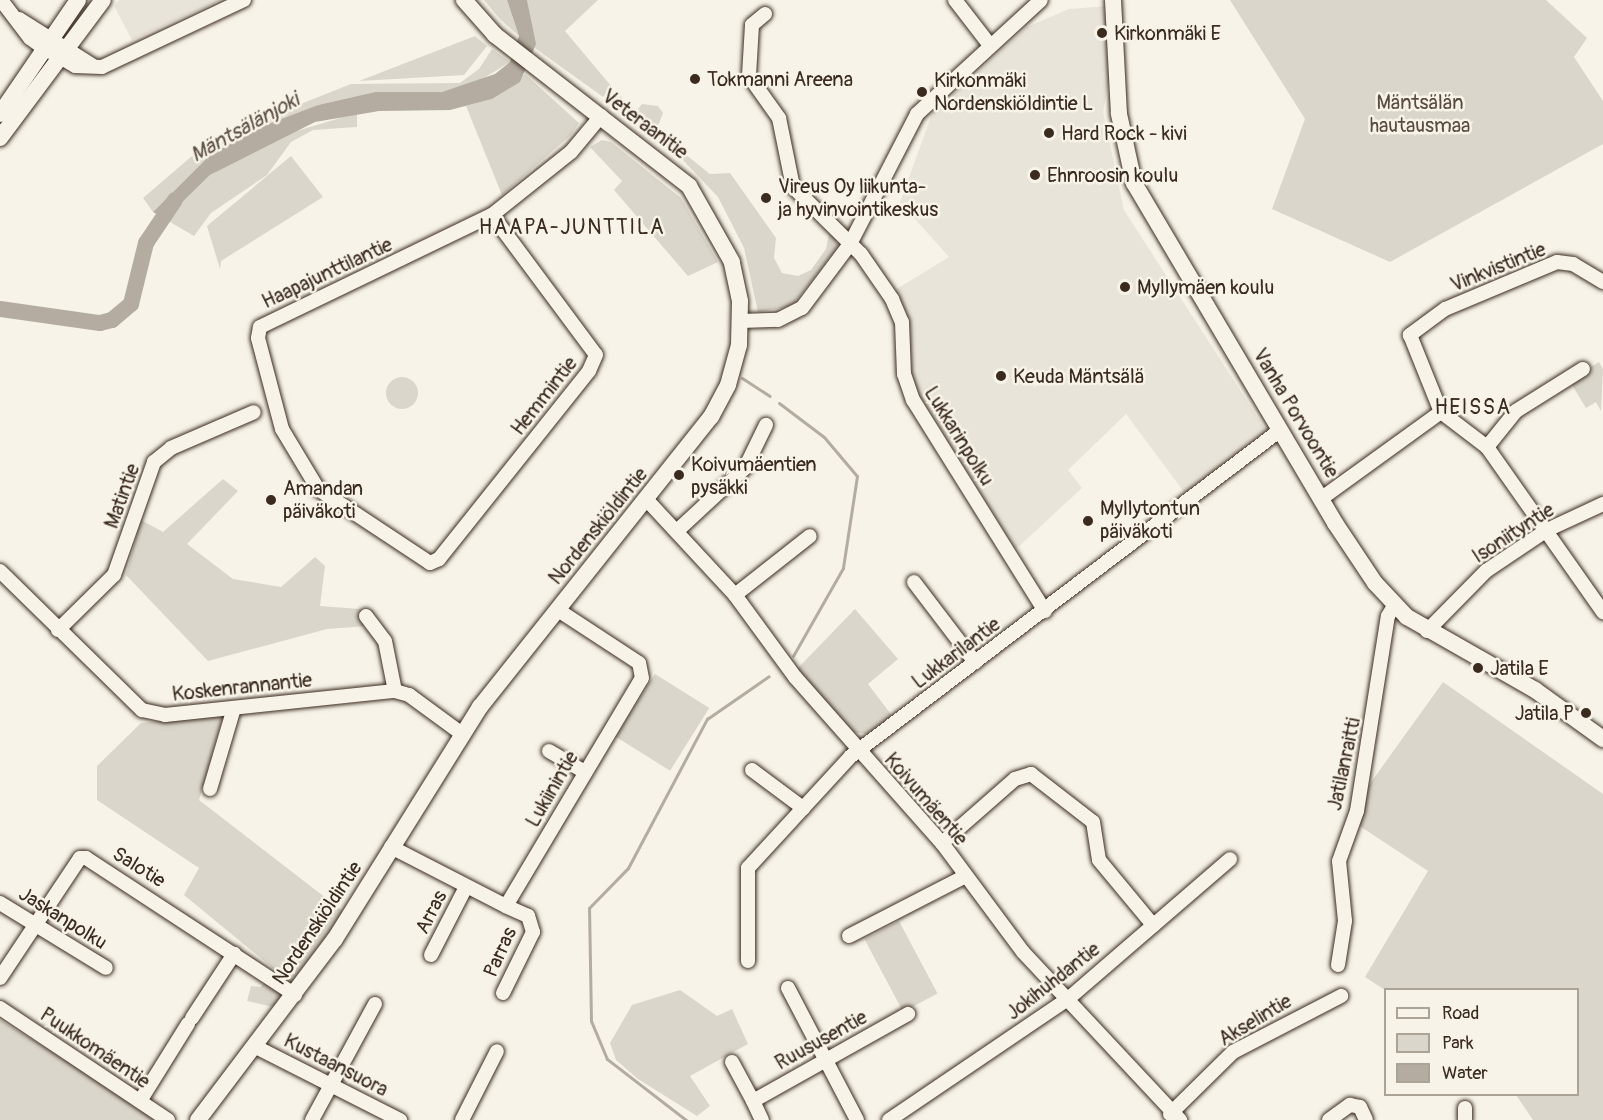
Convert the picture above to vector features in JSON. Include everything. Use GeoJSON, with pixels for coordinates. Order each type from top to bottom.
{"type":"FeatureCollection","features":[{"type":"Feature","properties":{"kind":"main road"},"geometry":{"type":"LineString","coordinates":[[0,114],[78,0]]}},
{"type":"Feature","properties":{"kind":"main road"},"geometry":{"type":"LineString","coordinates":[[0,138],[103,0]]}},
{"type":"Feature","properties":{"kind":"main road","name":"Veteraanitie"},"geometry":{"type":"LineString","coordinates":[[464,0],[507,44],[667,166],[707,211],[732,262],[741,321]]}},
{"type":"Feature","properties":{"kind":"main road","name":"Vanha Porvoontie"},"geometry":{"type":"LineString","coordinates":[[1113,0],[1119,114],[1134,183],[1279,431],[1322,498],[1395,606],[1427,631],[1535,690],[1603,739]]}},
{"type":"Feature","properties":{"kind":"main road","name":"Nordenskiöldintie"},"geometry":{"type":"LineString","coordinates":[[198,1120],[295,994],[391,847],[461,733],[646,500],[724,395],[741,321]]}},
{"type":"Feature","properties":{"kind":"street"},"geometry":{"type":"LineString","coordinates":[[1,0],[19,19],[30,39],[47,43],[92,65],[112,64],[180,25],[244,0]]}},
{"type":"Feature","properties":{"kind":"street"},"geometry":{"type":"LineString","coordinates":[[955,0],[989,44]]}},
{"type":"Feature","properties":{"kind":"street"},"geometry":{"type":"LineString","coordinates":[[741,321],[778,320],[802,308],[850,244],[917,114],[989,44],[1041,0]]}},
{"type":"Feature","properties":{"kind":"street","name":"Lukkarinpolku"},"geometry":{"type":"LineString","coordinates":[[765,15],[752,26],[749,76],[779,118],[793,187],[850,244],[898,309],[906,386],[1045,611]]}},
{"type":"Feature","properties":{"kind":"street","name":"Haapajunttilantie"},"geometry":{"type":"LineString","coordinates":[[430,562],[318,489],[282,429],[258,338],[268,320],[492,215],[572,152],[600,116]]}},
{"type":"Feature","properties":{"kind":"street","name":"Hemmintie"},"geometry":{"type":"LineString","coordinates":[[430,562],[439,558],[561,407],[596,355],[492,215]]}},
{"type":"Feature","properties":{"kind":"street","name":"Vinkvistintie"},"geometry":{"type":"LineString","coordinates":[[1441,412],[1410,335],[1445,309],[1551,264],[1574,264],[1603,282]]}},
{"type":"Feature","properties":{"kind":"street"},"geometry":{"type":"LineString","coordinates":[[1487,447],[1516,411],[1583,369]]}},
{"type":"Feature","properties":{"kind":"street","name":"Matintie"},"geometry":{"type":"LineString","coordinates":[[58,630],[114,575],[154,462],[171,448],[254,412]]}},
{"type":"Feature","properties":{"kind":"street"},"geometry":{"type":"LineString","coordinates":[[1322,498],[1441,412],[1487,447],[1603,612]]}},
{"type":"Feature","properties":{"kind":"street"},"geometry":{"type":"LineString","coordinates":[[678,530],[745,468],[766,425]]}},
{"type":"Feature","properties":{"kind":"street","name":"Lukkarilantie"},"geometry":{"type":"LineString","coordinates":[[748,961],[748,868],[858,750],[1045,611],[1279,431]]}},
{"type":"Feature","properties":{"kind":"street","name":"Koivumäentie"},"geometry":{"type":"LineString","coordinates":[[646,500],[678,530],[735,595],[858,750],[942,843],[964,878],[1068,999],[1175,1117]]}},
{"type":"Feature","properties":{"kind":"street","name":"Isoniityntie"},"geometry":{"type":"LineString","coordinates":[[1427,631],[1486,571],[1547,530],[1603,504]]}},
{"type":"Feature","properties":{"kind":"street"},"geometry":{"type":"LineString","coordinates":[[735,595],[810,536]]}},
{"type":"Feature","properties":{"kind":"street","name":"Koskenrannantie"},"geometry":{"type":"LineString","coordinates":[[0,571],[142,710],[165,715],[395,691]]}},
{"type":"Feature","properties":{"kind":"street"},"geometry":{"type":"LineString","coordinates":[[914,582],[975,662]]}},
{"type":"Feature","properties":{"kind":"street","name":"Jatilanraitti"},"geometry":{"type":"LineString","coordinates":[[1338,965],[1345,921],[1339,861],[1357,810],[1388,616],[1395,606]]}},
{"type":"Feature","properties":{"kind":"street","name":"Lukiinintie"},"geometry":{"type":"LineString","coordinates":[[506,906],[585,772],[642,669],[558,610]]}},
{"type":"Feature","properties":{"kind":"street"},"geometry":{"type":"LineString","coordinates":[[366,616],[385,641],[395,691],[409,695],[461,733]]}},
{"type":"Feature","properties":{"kind":"street"},"geometry":{"type":"LineString","coordinates":[[210,789],[234,708]]}},
{"type":"Feature","properties":{"kind":"street"},"geometry":{"type":"LineString","coordinates":[[549,751],[585,772]]}},
{"type":"Feature","properties":{"kind":"street"},"geometry":{"type":"LineString","coordinates":[[752,770],[803,808]]}},
{"type":"Feature","properties":{"kind":"street"},"geometry":{"type":"LineString","coordinates":[[942,843],[1016,779],[1031,774],[1093,822],[1099,860],[1153,925]]}},
{"type":"Feature","properties":{"kind":"street"},"geometry":{"type":"LineString","coordinates":[[391,847],[506,906]]}},
{"type":"Feature","properties":{"kind":"street","name":"Salotie"},"geometry":{"type":"LineString","coordinates":[[0,978],[80,858],[86,858],[295,994]]}},
{"type":"Feature","properties":{"kind":"street","name":"Jokihuhdantie"},"geometry":{"type":"LineString","coordinates":[[889,1120],[1068,999],[1230,859]]}},
{"type":"Feature","properties":{"kind":"street"},"geometry":{"type":"LineString","coordinates":[[849,936],[964,878]]}},
{"type":"Feature","properties":{"kind":"street","name":"Arras"},"geometry":{"type":"LineString","coordinates":[[431,955],[466,887]]}},
{"type":"Feature","properties":{"kind":"street","name":"Jaskanpolku"},"geometry":{"type":"LineString","coordinates":[[0,903],[36,921],[106,968]]}},
{"type":"Feature","properties":{"kind":"street","name":"Parras"},"geometry":{"type":"LineString","coordinates":[[503,993],[533,932],[528,916],[506,906]]}},
{"type":"Feature","properties":{"kind":"street"},"geometry":{"type":"LineString","coordinates":[[140,1101],[234,954]]}},
{"type":"Feature","properties":{"kind":"street"},"geometry":{"type":"LineString","coordinates":[[788,988],[857,1120]]}},
{"type":"Feature","properties":{"kind":"street","name":"Akselintie"},"geometry":{"type":"LineString","coordinates":[[1175,1117],[1233,1052],[1341,996]]}},
{"type":"Feature","properties":{"kind":"street"},"geometry":{"type":"LineString","coordinates":[[312,1120],[334,1085],[375,1004]]}},
{"type":"Feature","properties":{"kind":"street","name":"Puukkomäentie"},"geometry":{"type":"LineString","coordinates":[[0,1008],[168,1120]]}},
{"type":"Feature","properties":{"kind":"street","name":"Ruususentie"},"geometry":{"type":"LineString","coordinates":[[753,1101],[908,1014]]}},
{"type":"Feature","properties":{"kind":"street","name":"Kustaansuora"},"geometry":{"type":"LineString","coordinates":[[254,1046],[400,1120]]}},
{"type":"Feature","properties":{"kind":"street"},"geometry":{"type":"LineString","coordinates":[[462,1120],[497,1051]]}},
{"type":"Feature","properties":{"kind":"street"},"geometry":{"type":"LineString","coordinates":[[732,1062],[762,1120]]}},
{"type":"Feature","properties":{"kind":"street"},"geometry":{"type":"LineString","coordinates":[[1329,1120],[1350,1106],[1360,1107],[1366,1120]]}},
{"type":"Feature","properties":{"kind":"shaded area"},"geometry":{"type":"Polygon","coordinates":[[[119,0],[221,0],[132,40],[114,6],[119,0]]]}},
{"type":"Feature","properties":{"kind":"shaded area"},"geometry":{"type":"Polygon","coordinates":[[[1123,5],[1103,112],[1124,210],[1267,432],[1219,486],[1193,504],[1126,414],[1068,470],[1082,488],[1016,549],[914,387],[905,320],[895,290],[949,257],[900,202],[932,114],[1027,27],[1069,9],[1123,5]]]}},
{"type":"Feature","properties":{"kind":"green space"},"geometry":{"type":"Polygon","coordinates":[[[484,0],[507,0],[519,36],[499,18],[484,0]]]}},
{"type":"Feature","properties":{"kind":"green space"},"geometry":{"type":"Polygon","coordinates":[[[527,0],[598,0],[565,31],[612,87],[603,97],[535,48],[527,0]]]}},
{"type":"Feature","properties":{"kind":"green space","name":"Mäntsälän hautausmaa"},"geometry":{"type":"Polygon","coordinates":[[[1230,0],[1546,0],[1587,38],[1574,57],[1603,101],[1603,144],[1390,262],[1272,209],[1305,119],[1230,0]]]}},
{"type":"Feature","properties":{"kind":"green space"},"geometry":{"type":"Polygon","coordinates":[[[475,36],[487,46],[464,75],[359,81],[475,36]]]}},
{"type":"Feature","properties":{"kind":"green space"},"geometry":{"type":"Polygon","coordinates":[[[492,49],[510,62],[476,83],[442,92],[375,92],[318,105],[210,155],[153,212],[143,198],[206,144],[250,124],[351,84],[460,83],[479,69],[492,49]]]}},
{"type":"Feature","properties":{"kind":"green space"},"geometry":{"type":"Polygon","coordinates":[[[525,74],[579,123],[571,135],[502,195],[466,106],[492,99],[525,74]]]}},
{"type":"Feature","properties":{"kind":"green space"},"geometry":{"type":"Polygon","coordinates":[[[620,96],[636,111],[642,104],[658,106],[663,113],[656,131],[710,174],[730,173],[776,238],[774,258],[782,273],[798,276],[811,270],[826,249],[829,234],[835,237],[838,247],[792,306],[758,312],[744,248],[718,197],[681,158],[614,107],[620,96]]]}},
{"type":"Feature","properties":{"kind":"green space"},"geometry":{"type":"Polygon","coordinates":[[[357,113],[357,127],[313,130],[291,142],[267,175],[211,213],[194,236],[165,219],[210,175],[280,136],[357,113]]]}},
{"type":"Feature","properties":{"kind":"green space"},"geometry":{"type":"Polygon","coordinates":[[[602,140],[611,142],[681,198],[718,262],[688,276],[614,190],[622,181],[590,147],[602,140]]]}},
{"type":"Feature","properties":{"kind":"green space"},"geometry":{"type":"Polygon","coordinates":[[[291,156],[323,197],[221,261],[220,269],[207,226],[291,156]]]}},
{"type":"Feature","properties":{"kind":"green space"},"geometry":{"type":"Polygon","coordinates":[[[1599,362],[1603,369],[1601,411],[1596,402],[1586,408],[1569,380],[1599,362]]]}},
{"type":"Feature","properties":{"kind":"green space"},"geometry":{"type":"Polygon","coordinates":[[[402,377],[414,381],[418,393],[414,405],[402,409],[390,405],[386,393],[390,381],[402,377]]]}},
{"type":"Feature","properties":{"kind":"green space"},"geometry":{"type":"Polygon","coordinates":[[[223,479],[238,491],[187,544],[233,579],[281,587],[315,557],[325,566],[320,606],[373,610],[381,647],[367,626],[327,629],[208,661],[126,575],[141,520],[163,532],[223,479]]]}},
{"type":"Feature","properties":{"kind":"green space"},"geometry":{"type":"Polygon","coordinates":[[[855,609],[898,659],[868,684],[893,717],[871,734],[849,732],[797,669],[855,609]]]}},
{"type":"Feature","properties":{"kind":"green space"},"geometry":{"type":"Polygon","coordinates":[[[655,674],[709,708],[670,771],[616,737],[655,674]]]}},
{"type":"Feature","properties":{"kind":"green space"},"geometry":{"type":"Polygon","coordinates":[[[1443,682],[1603,794],[1603,1120],[1533,1120],[1517,1096],[1579,1096],[1579,988],[1384,989],[1365,977],[1428,871],[1346,817],[1443,682]]]}},
{"type":"Feature","properties":{"kind":"green space"},"geometry":{"type":"Polygon","coordinates":[[[223,715],[199,800],[344,912],[273,1007],[247,1001],[251,986],[261,987],[274,969],[184,895],[199,868],[97,800],[97,766],[141,723],[223,715]]]}},
{"type":"Feature","properties":{"kind":"green space"},"geometry":{"type":"Polygon","coordinates":[[[899,921],[937,993],[903,1012],[865,939],[899,921]]]}},
{"type":"Feature","properties":{"kind":"green space"},"geometry":{"type":"Polygon","coordinates":[[[680,990],[717,1016],[732,1009],[748,1044],[690,1076],[710,1106],[697,1116],[638,1079],[616,1060],[610,1043],[632,1005],[680,990]]]}},
{"type":"Feature","properties":{"kind":"green space"},"geometry":{"type":"Polygon","coordinates":[[[0,1020],[163,1120],[0,1120],[0,1020]]]}},
{"type":"Feature","properties":{"kind":"water"},"geometry":{"type":"Polygon","coordinates":[[[507,0],[527,0],[536,44],[520,82],[492,99],[450,110],[379,111],[315,122],[210,175],[165,219],[153,212],[210,155],[266,125],[318,105],[375,92],[442,92],[495,74],[510,62],[519,36],[507,0]]]}},
{"type":"Feature","properties":{"kind":"waterway","name":"Mäntsälänjoki"},"geometry":{"type":"LineString","coordinates":[[0,309],[100,323],[112,320],[131,304],[146,243],[175,200]]}},
{"type":"Feature","properties":{"kind":"waterway"},"geometry":{"type":"LineString","coordinates":[[742,378],[770,396]]}},
{"type":"Feature","properties":{"kind":"waterway"},"geometry":{"type":"LineString","coordinates":[[779,403],[824,437],[857,476],[843,568],[793,656]]}},
{"type":"Feature","properties":{"kind":"waterway"},"geometry":{"type":"LineString","coordinates":[[686,1120],[607,1059],[591,1021],[589,908],[628,868],[707,719],[769,676]]}},
{"type":"Feature","properties":{"kind":"place","name":"Kirkonmäki E"},"geometry":{"type":"Point","coordinates":[1102,33]}},
{"type":"Feature","properties":{"kind":"place","name":"Tokmanni Areena"},"geometry":{"type":"Point","coordinates":[695,79]}},
{"type":"Feature","properties":{"kind":"place","name":"Kirkonmäki Nordenskiöldintie L"},"geometry":{"type":"Point","coordinates":[922,92]}},
{"type":"Feature","properties":{"kind":"place","name":"Hard Rock - kivi"},"geometry":{"type":"Point","coordinates":[1049,133]}},
{"type":"Feature","properties":{"kind":"place","name":"Ehnroosin koulu"},"geometry":{"type":"Point","coordinates":[1035,175]}},
{"type":"Feature","properties":{"kind":"place","name":"Vireus Oy liikunta- ja hyvinvointikeskus"},"geometry":{"type":"Point","coordinates":[766,198]}},
{"type":"Feature","properties":{"kind":"place","name":"Myllymäen koulu"},"geometry":{"type":"Point","coordinates":[1125,287]}},
{"type":"Feature","properties":{"kind":"place","name":"Keuda Mäntsälä"},"geometry":{"type":"Point","coordinates":[1001,376]}},
{"type":"Feature","properties":{"kind":"place","name":"Koivumäentien pysäkki"},"geometry":{"type":"Point","coordinates":[679,475]}},
{"type":"Feature","properties":{"kind":"place","name":"Amandan päiväkoti"},"geometry":{"type":"Point","coordinates":[271,500]}},
{"type":"Feature","properties":{"kind":"place","name":"Myllytontun päiväkoti"},"geometry":{"type":"Point","coordinates":[1088,521]}},
{"type":"Feature","properties":{"kind":"place","name":"Jatila E"},"geometry":{"type":"Point","coordinates":[1478,668]}},
{"type":"Feature","properties":{"kind":"place","name":"Jatila P"},"geometry":{"type":"Point","coordinates":[1586,713]}},
{"type":"Feature","properties":{"kind":"district","name":"HAAPA-JUNTTILA"},"geometry":{"type":"Point","coordinates":[572,228]}},
{"type":"Feature","properties":{"kind":"district","name":"HEISSA"},"geometry":{"type":"Point","coordinates":[1473,408]}}]}
